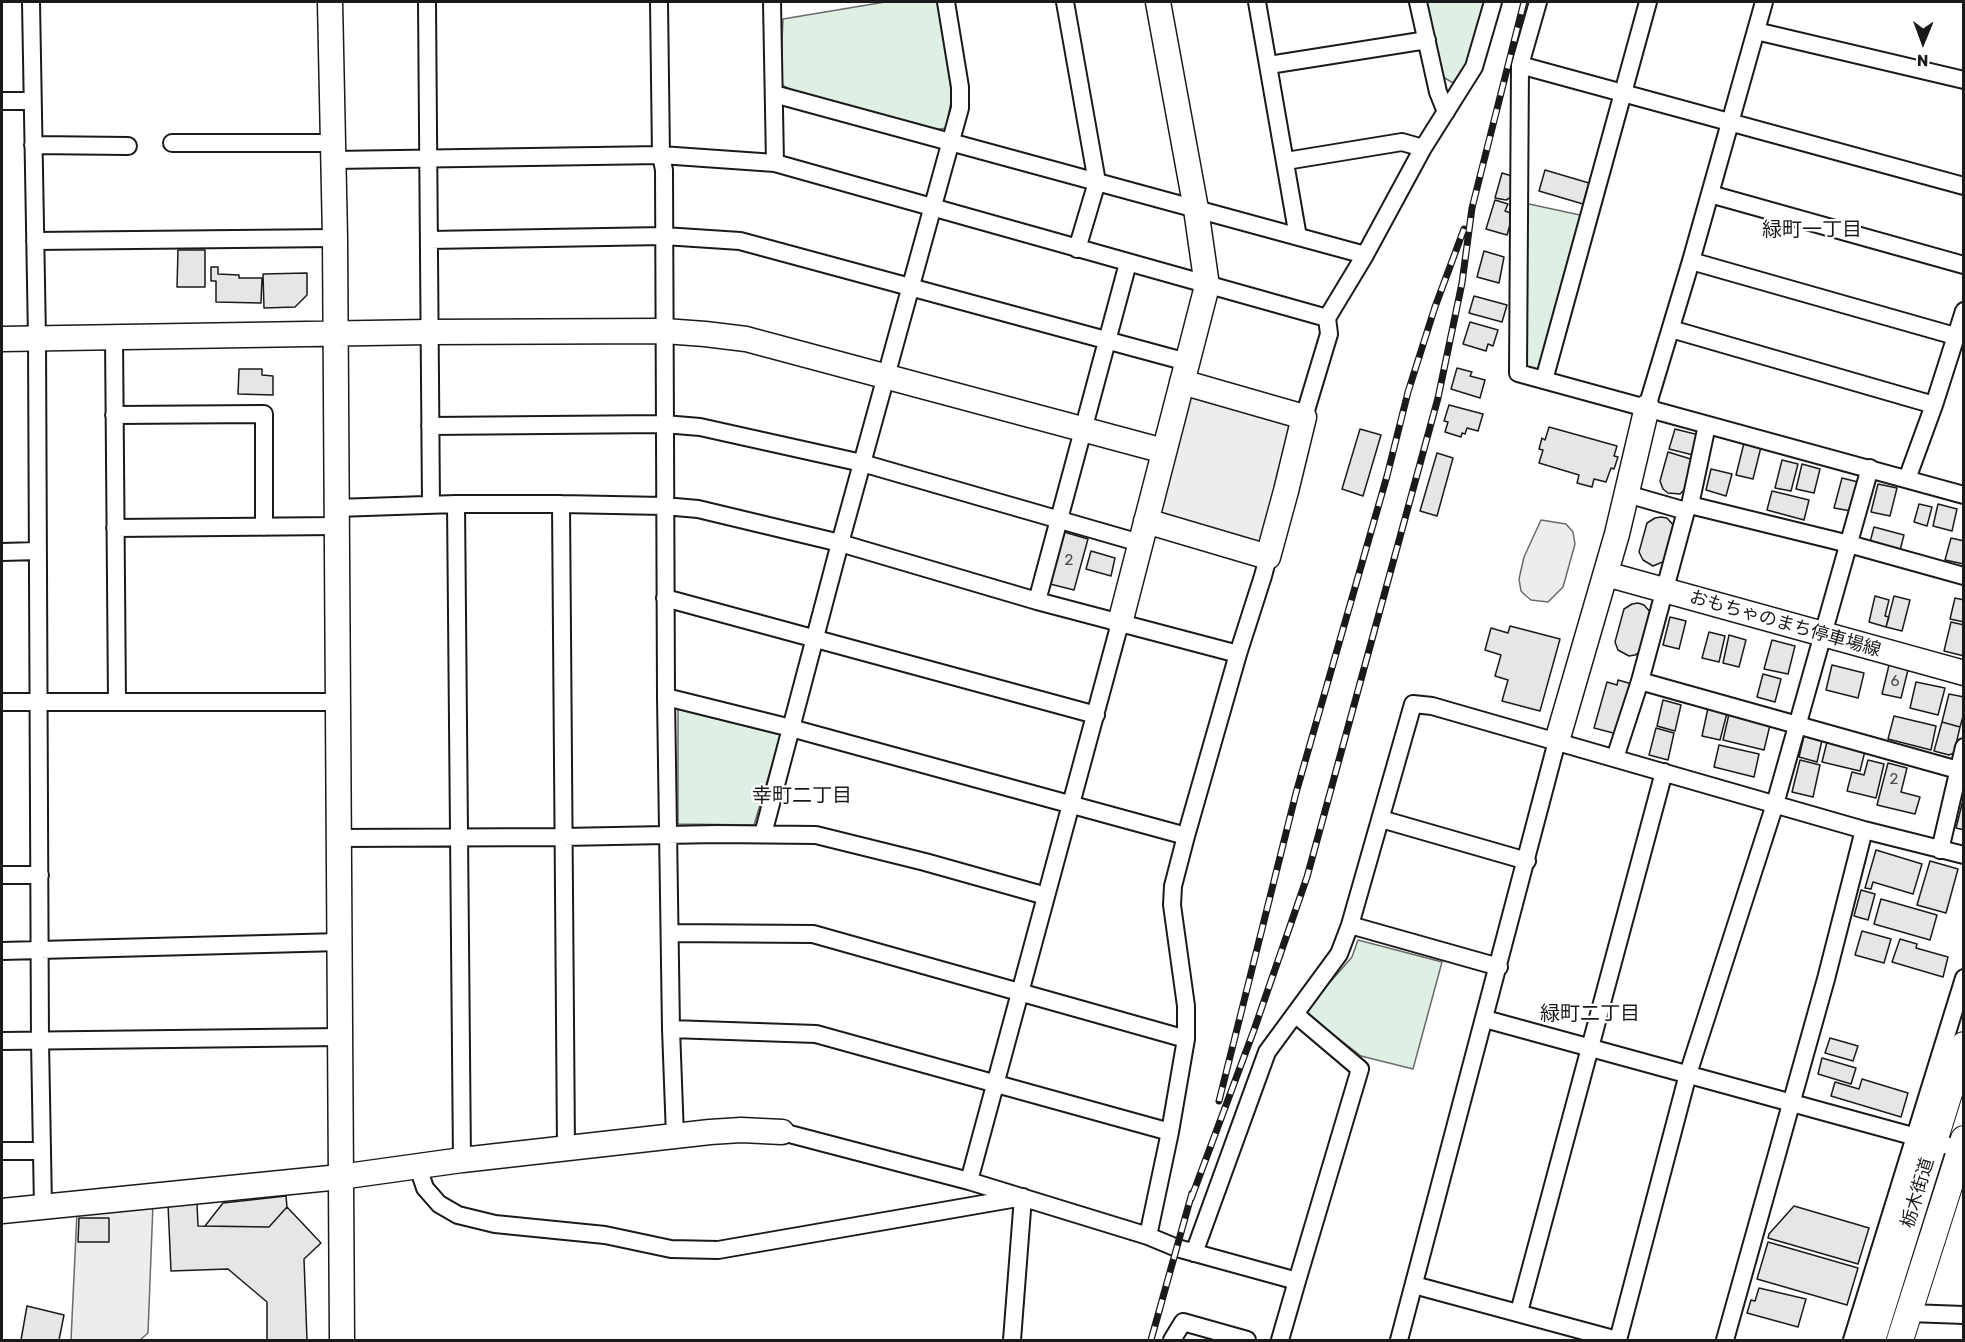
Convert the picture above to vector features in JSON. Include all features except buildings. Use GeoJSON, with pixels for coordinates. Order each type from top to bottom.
{"type":"FeatureCollection","features":[{"type":"Feature","properties":{"kind":"main road","name":"栃木街道"},"geometry":{"type":"LineString","coordinates":[[1872,1341],[1924,1138],[1964,1045]]}},
{"type":"Feature","properties":{"kind":"main road","name":"栃木街道"},"geometry":{"type":"LineString","coordinates":[[1900,1341],[1962,1144]]}},
{"type":"Feature","properties":{"kind":"street"},"geometry":{"type":"LineString","coordinates":[[31,2],[37,338],[40,1041],[43,1207]]}},
{"type":"Feature","properties":{"kind":"street"},"geometry":{"type":"LineString","coordinates":[[330,2],[335,238],[342,1341]]}},
{"type":"Feature","properties":{"kind":"street"},"geometry":{"type":"LineString","coordinates":[[427,2],[431,505]]}},
{"type":"Feature","properties":{"kind":"street"},"geometry":{"type":"LineString","coordinates":[[659,2],[660,155],[664,170],[666,697],[671,1029],[675,1136]]}},
{"type":"Feature","properties":{"kind":"street"},"geometry":{"type":"LineString","coordinates":[[772,2],[775,163]]}},
{"type":"Feature","properties":{"kind":"street"},"geometry":{"type":"LineString","coordinates":[[763,834],[840,543],[960,108],[960,87],[946,2]]}},
{"type":"Feature","properties":{"kind":"street"},"geometry":{"type":"LineString","coordinates":[[1065,2],[1097,182],[1077,249]]}},
{"type":"Feature","properties":{"kind":"street"},"geometry":{"type":"LineString","coordinates":[[969,1181],[1096,715],[1207,286],[1196,209],[1158,2]]}},
{"type":"Feature","properties":{"kind":"street"},"geometry":{"type":"LineString","coordinates":[[1257,2],[1298,237]]}},
{"type":"Feature","properties":{"kind":"street"},"geometry":{"type":"LineString","coordinates":[[1418,2],[1438,92],[1446,112]]}},
{"type":"Feature","properties":{"kind":"street"},"geometry":{"type":"LineString","coordinates":[[1148,1236],[1170,1132],[1186,1039],[1186,1006],[1172,905],[1173,886],[1238,654],[1263,576],[1304,417],[1329,334],[1327,318],[1365,255],[1423,148],[1474,67],[1493,2]]}},
{"type":"Feature","properties":{"kind":"street"},"geometry":{"type":"LineString","coordinates":[[1538,2],[1520,65],[1518,373],[1964,495]]}},
{"type":"Feature","properties":{"kind":"street"},"geometry":{"type":"LineString","coordinates":[[1545,380],[1648,2]]}},
{"type":"Feature","properties":{"kind":"street"},"geometry":{"type":"LineString","coordinates":[[1399,1341],[1557,741],[1606,574],[1647,407],[1764,2]]}},
{"type":"Feature","properties":{"kind":"street"},"geometry":{"type":"LineString","coordinates":[[1756,31],[1964,80]]}},
{"type":"Feature","properties":{"kind":"street"},"geometry":{"type":"LineString","coordinates":[[1269,65],[1427,40]]}},
{"type":"Feature","properties":{"kind":"street"},"geometry":{"type":"LineString","coordinates":[[1520,65],[1964,186]]}},
{"type":"Feature","properties":{"kind":"street"},"geometry":{"type":"LineString","coordinates":[[774,94],[1365,255]]}},
{"type":"Feature","properties":{"kind":"street"},"geometry":{"type":"LineString","coordinates":[[2,101],[32,101]]}},
{"type":"Feature","properties":{"kind":"street"},"geometry":{"type":"LineString","coordinates":[[1286,161],[1402,142],[1423,148]]}},
{"type":"Feature","properties":{"kind":"street"},"geometry":{"type":"LineString","coordinates":[[172,143],[333,151],[428,159],[660,155],[775,163],[1327,318]]}},
{"type":"Feature","properties":{"kind":"street"},"geometry":{"type":"LineString","coordinates":[[33,145],[128,146]]}},
{"type":"Feature","properties":{"kind":"street"},"geometry":{"type":"LineString","coordinates":[[1710,194],[1964,265]]}},
{"type":"Feature","properties":{"kind":"street"},"geometry":{"type":"LineString","coordinates":[[429,240],[664,236],[740,242],[1107,340],[1304,417]]}},
{"type":"Feature","properties":{"kind":"street"},"geometry":{"type":"LineString","coordinates":[[35,241],[335,238]]}},
{"type":"Feature","properties":{"kind":"street"},"geometry":{"type":"LineString","coordinates":[[1691,261],[1955,336]]}},
{"type":"Feature","properties":{"kind":"street"},"geometry":{"type":"LineString","coordinates":[[1037,601],[1128,263]]}},
{"type":"Feature","properties":{"kind":"street"},"geometry":{"type":"LineString","coordinates":[[1907,479],[1934,405],[1964,310]]}},
{"type":"Feature","properties":{"kind":"street"},"geometry":{"type":"LineString","coordinates":[[1671,329],[1934,405]]}},
{"type":"Feature","properties":{"kind":"street"},"geometry":{"type":"LineString","coordinates":[[2,339],[429,332],[664,331],[705,334],[746,339],[1164,451]]}},
{"type":"Feature","properties":{"kind":"street"},"geometry":{"type":"LineString","coordinates":[[114,337],[117,702]]}},
{"type":"Feature","properties":{"kind":"street"},"geometry":{"type":"LineString","coordinates":[[114,415],[264,414],[264,527]]}},
{"type":"Feature","properties":{"kind":"street"},"geometry":{"type":"LineString","coordinates":[[430,426],[664,424],[700,427],[862,463],[1059,520],[1143,532],[1268,557]]}},
{"type":"Feature","properties":{"kind":"street"},"geometry":{"type":"LineString","coordinates":[[1614,758],[1640,681],[1688,508],[1707,424]]}},
{"type":"Feature","properties":{"kind":"street"},"geometry":{"type":"LineString","coordinates":[[1414,1285],[1617,1340],[1688,1074],[1799,725],[1870,468]]}},
{"type":"Feature","properties":{"kind":"street"},"geometry":{"type":"LineString","coordinates":[[1627,494],[1849,544],[1964,576]]}},
{"type":"Feature","properties":{"kind":"street"},"geometry":{"type":"LineString","coordinates":[[115,528],[264,527],[431,505],[456,504],[664,506],[698,509],[840,543],[1037,601],[1238,654]]}},
{"type":"Feature","properties":{"kind":"street"},"geometry":{"type":"LineString","coordinates":[[456,504],[462,1160]]}},
{"type":"Feature","properties":{"kind":"street"},"geometry":{"type":"LineString","coordinates":[[561,504],[566,1149]]}},
{"type":"Feature","properties":{"kind":"street"},"geometry":{"type":"LineString","coordinates":[[2,552],[37,551]]}},
{"type":"Feature","properties":{"kind":"street","name":"おもちゃのまち停車場線"},"geometry":{"type":"LineString","coordinates":[[1606,574],[1964,673]]}},
{"type":"Feature","properties":{"kind":"street"},"geometry":{"type":"LineString","coordinates":[[665,598],[1096,715]]}},
{"type":"Feature","properties":{"kind":"street"},"geometry":{"type":"LineString","coordinates":[[1640,681],[1958,770]]}},
{"type":"Feature","properties":{"kind":"street"},"geometry":{"type":"LineString","coordinates":[[666,697],[791,728],[1186,836]]}},
{"type":"Feature","properties":{"kind":"street"},"geometry":{"type":"LineString","coordinates":[[2,702],[338,702]]}},
{"type":"Feature","properties":{"kind":"street"},"geometry":{"type":"LineString","coordinates":[[1194,1253],[1267,1052],[1339,954],[1350,925],[1413,704],[1432,706],[1864,830],[1964,855]]}},
{"type":"Feature","properties":{"kind":"street"},"geometry":{"type":"LineString","coordinates":[[1940,850],[1964,747]]}},
{"type":"Feature","properties":{"kind":"street"},"geometry":{"type":"LineString","coordinates":[[1519,1312],[1664,772]]}},
{"type":"Feature","properties":{"kind":"street"},"geometry":{"type":"LineString","coordinates":[[1381,819],[1527,861]]}},
{"type":"Feature","properties":{"kind":"street"},"geometry":{"type":"LineString","coordinates":[[1725,1341],[1826,979],[1864,830]]}},
{"type":"Feature","properties":{"kind":"street"},"geometry":{"type":"LineString","coordinates":[[339,838],[816,835],[925,862],[1046,896]]}},
{"type":"Feature","properties":{"kind":"street"},"geometry":{"type":"LineString","coordinates":[[2,875],[40,875]]}},
{"type":"Feature","properties":{"kind":"street"},"geometry":{"type":"LineString","coordinates":[[1350,925],[1499,967]]}},
{"type":"Feature","properties":{"kind":"street"},"geometry":{"type":"LineString","coordinates":[[670,933],[813,934],[1186,1039]]}},
{"type":"Feature","properties":{"kind":"street"},"geometry":{"type":"LineString","coordinates":[[2,951],[340,942]]}},
{"type":"Feature","properties":{"kind":"street"},"geometry":{"type":"LineString","coordinates":[[1852,1341],[1924,1138],[1964,978]]}},
{"type":"Feature","properties":{"kind":"street"},"geometry":{"type":"LineString","coordinates":[[1280,1341],[1360,1069],[1295,1014]]}},
{"type":"Feature","properties":{"kind":"street"},"geometry":{"type":"LineString","coordinates":[[1485,1019],[1924,1138],[1962,1144]]}},
{"type":"Feature","properties":{"kind":"street"},"geometry":{"type":"LineString","coordinates":[[671,1029],[816,1034],[1170,1132]]}},
{"type":"Feature","properties":{"kind":"street"},"geometry":{"type":"LineString","coordinates":[[2,1041],[341,1037]]}},
{"type":"Feature","properties":{"kind":"street"},"geometry":{"type":"LineString","coordinates":[[2,1211],[340,1177],[462,1160],[675,1136],[741,1130],[782,1132],[969,1181],[1148,1236],[1194,1253],[1297,1281]]}},
{"type":"Feature","properties":{"kind":"street"},"geometry":{"type":"LineString","coordinates":[[2,1151],[42,1151]]}},
{"type":"Feature","properties":{"kind":"street"},"geometry":{"type":"LineString","coordinates":[[418,1167],[425,1188],[439,1204],[458,1215],[495,1224],[605,1235],[671,1249],[718,1250],[1023,1197]]}},
{"type":"Feature","properties":{"kind":"street"},"geometry":{"type":"LineString","coordinates":[[1012,1341],[1023,1197]]}},
{"type":"Feature","properties":{"kind":"street"},"geometry":{"type":"LineString","coordinates":[[1909,1313],[1964,1314]]}},
{"type":"Feature","properties":{"kind":"street"},"geometry":{"type":"LineString","coordinates":[[1172,1341],[1183,1322],[1246,1341]]}},
{"type":"Feature","properties":{"kind":"green space"},"geometry":{"type":"Polygon","coordinates":[[[885,2],[938,2],[952,96],[946,128],[934,130],[793,91],[780,84],[783,19],[885,2]]]}},
{"type":"Feature","properties":{"kind":"green space"},"geometry":{"type":"Polygon","coordinates":[[[1424,2],[1485,2],[1468,61],[1453,83],[1440,75],[1424,2]]]}},
{"type":"Feature","properties":{"kind":"green space"},"geometry":{"type":"Polygon","coordinates":[[[1520,202],[1589,217],[1544,380],[1518,373],[1520,202]]]}},
{"type":"Feature","properties":{"kind":"green space"},"geometry":{"type":"Polygon","coordinates":[[[678,709],[781,735],[754,825],[678,824],[678,709]]]}},
{"type":"Feature","properties":{"kind":"green space"},"geometry":{"type":"Polygon","coordinates":[[[1358,940],[1442,962],[1413,1069],[1361,1056],[1304,1012],[1352,957],[1358,940]]]}},
{"type":"Feature","properties":{"kind":"shaded area"},"geometry":{"type":"Polygon","coordinates":[[[1182,382],[1304,417],[1268,557],[1146,521],[1182,382]]]}},
{"type":"Feature","properties":{"kind":"shaded area"},"geometry":{"type":"Polygon","coordinates":[[[1541,520],[1566,524],[1573,532],[1575,544],[1563,587],[1548,602],[1531,600],[1521,591],[1519,579],[1524,557],[1541,520]]]}},
{"type":"Feature","properties":{"kind":"shaded area"},"geometry":{"type":"Polygon","coordinates":[[[153,1204],[148,1333],[140,1340],[71,1340],[77,1212],[153,1204]]]}},
{"type":"Feature","properties":{"kind":"railway"},"geometry":{"type":"LineString","coordinates":[[1191,1199],[1254,1030],[1307,877],[1438,398],[1462,283],[1472,208],[1524,2]]}},
{"type":"Feature","properties":{"kind":"railway"},"geometry":{"type":"LineString","coordinates":[[1219,1101],[1296,793],[1387,476],[1408,392],[1435,307],[1464,229]]}},
{"type":"Feature","properties":{"kind":"railway"},"geometry":{"type":"LineString","coordinates":[[1151,1340],[1192,1193]]}},
{"type":"Feature","properties":{"kind":"district","name":"緑町一丁目"},"geometry":{"type":"Point","coordinates":[1812,230]}},
{"type":"Feature","properties":{"kind":"district","name":"幸町二丁目"},"geometry":{"type":"Point","coordinates":[802,796]}},
{"type":"Feature","properties":{"kind":"district","name":"緑町二丁目"},"geometry":{"type":"Point","coordinates":[1590,1014]}}]}
